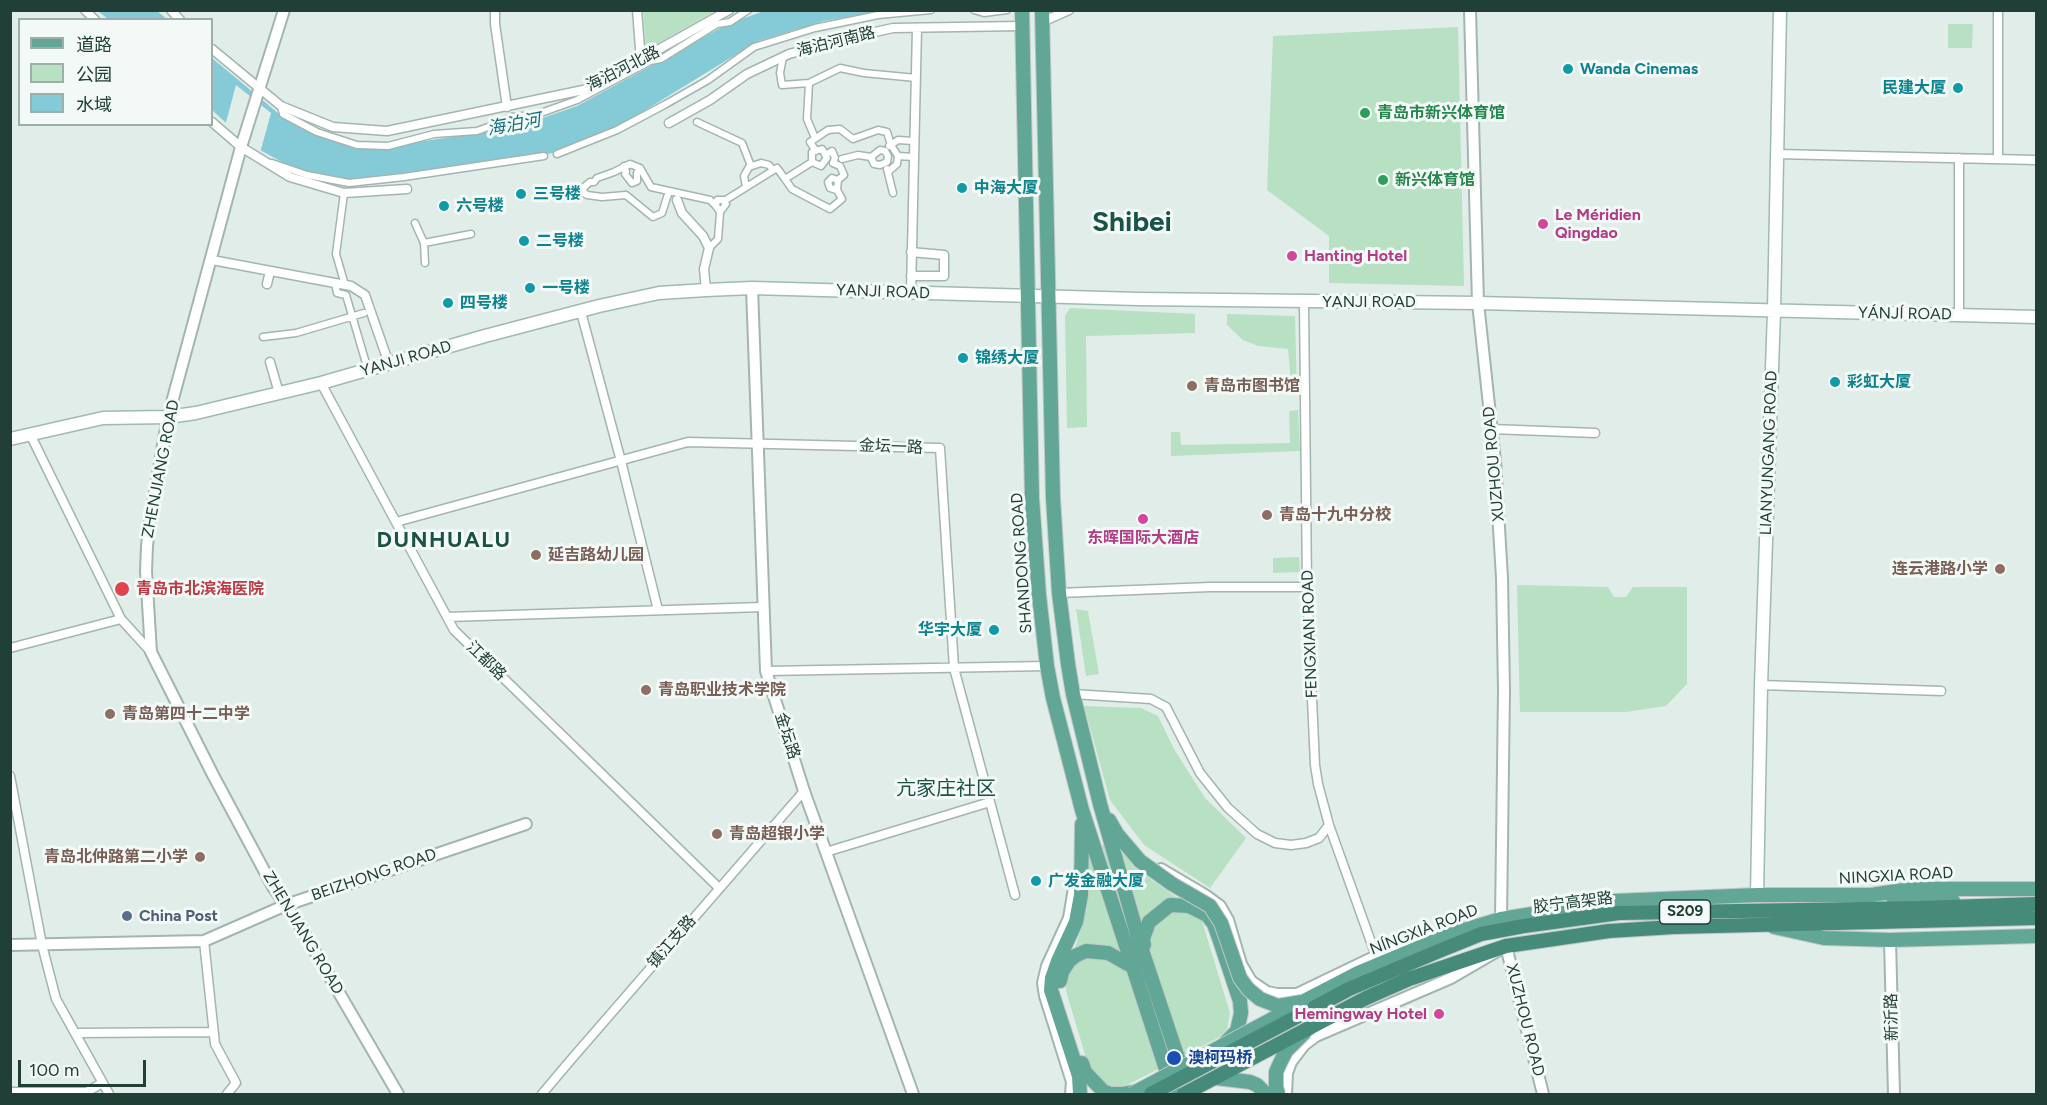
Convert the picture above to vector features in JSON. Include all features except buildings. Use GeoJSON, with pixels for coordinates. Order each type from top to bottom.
{"type":"FeatureCollection","features":[{"type":"Feature","properties":{"kind":"highway"},"geometry":{"type":"LineString","coordinates":[[1953,901],[2000,900],[2032,904]]}},
{"type":"Feature","properties":{"kind":"highway","name":"胶宁高架路"},"geometry":{"type":"LineString","coordinates":[[1140,1093],[1304,1007],[1481,934],[1619,913],[2032,904]]}},
{"type":"Feature","properties":{"kind":"highway","name":"胶宁高架路"},"geometry":{"type":"LineString","coordinates":[[1184,1095],[1366,998],[1409,979],[1506,946],[1609,931],[1674,927],[2037,918]]}},
{"type":"Feature","properties":{"kind":"main road","name":"SHANDONG ROAD"},"geometry":{"type":"LineString","coordinates":[[1022,10],[1032,498],[1047,666],[1082,810],[1174,1095]]}},
{"type":"Feature","properties":{"kind":"main road","name":"LIANYUNGANG ROAD"},"geometry":{"type":"LineString","coordinates":[[1757,895],[1761,685],[1774,311],[1780,10]]}},
{"type":"Feature","properties":{"kind":"main road"},"geometry":{"type":"LineString","coordinates":[[1042,16],[1053,498],[1059,593],[1073,694],[1100,804],[1144,956],[1190,1095]]}},
{"type":"Feature","properties":{"kind":"main road","name":"YANJI ROAD"},"geometry":{"type":"LineString","coordinates":[[10,439],[103,418],[168,417],[196,413],[321,383],[537,322],[659,293],[752,288],[1049,297],[1478,303],[1774,311]]}},
{"type":"Feature","properties":{"kind":"main road","name":"YÁNJÍ ROAD"},"geometry":{"type":"LineString","coordinates":[[1774,311],[2037,317]]}},
{"type":"Feature","properties":{"kind":"main road"},"geometry":{"type":"LineString","coordinates":[[1100,804],[1121,838],[1140,861],[1172,884],[1210,906],[1221,923],[1240,978],[1248,989],[1260,999],[1278,1006],[1304,1007]]}},
{"type":"Feature","properties":{"kind":"main road"},"geometry":{"type":"LineString","coordinates":[[1080,1095],[1079,1076],[1051,990],[1052,978],[1076,922],[1082,895],[1082,810]]}},
{"type":"Feature","properties":{"kind":"main road","name":"NINGXIA ROAD"},"geometry":{"type":"LineString","coordinates":[[1757,895],[1870,895],[1911,889],[2037,890]]}},
{"type":"Feature","properties":{"kind":"main road","name":"NÍNGXIÀ ROAD"},"geometry":{"type":"LineString","coordinates":[[1140,1093],[1221,1047],[1304,1007],[1367,969],[1469,928],[1501,919],[1614,901],[1757,895]]}},
{"type":"Feature","properties":{"kind":"main road"},"geometry":{"type":"LineString","coordinates":[[1870,895],[1953,901]]}},
{"type":"Feature","properties":{"kind":"main road"},"geometry":{"type":"LineString","coordinates":[[1144,956],[1143,939],[1149,921],[1170,905],[1189,906],[1207,915],[1214,924],[1240,1001],[1241,1013],[1237,1031],[1221,1047]]}},
{"type":"Feature","properties":{"kind":"main road"},"geometry":{"type":"LineString","coordinates":[[1769,926],[1824,938],[1890,940],[2037,936]]}},
{"type":"Feature","properties":{"kind":"main road"},"geometry":{"type":"LineString","coordinates":[[1133,967],[1108,953],[1086,951],[1069,961],[1062,972],[1060,996],[1085,1072],[1095,1084],[1110,1094],[1140,1093]]}},
{"type":"Feature","properties":{"kind":"main road"},"geometry":{"type":"LineString","coordinates":[[1278,1095],[1276,1072],[1280,1063],[1286,1051],[1311,1027]]}},
{"type":"Feature","properties":{"kind":"main road"},"geometry":{"type":"LineString","coordinates":[[1216,1078],[1250,1082],[1257,1085],[1266,1095]]}},
{"type":"Feature","properties":{"kind":"street","name":"ZHENJIANG ROAD"},"geometry":{"type":"LineString","coordinates":[[284,10],[242,147],[168,417],[147,546],[146,582],[151,652],[273,887],[299,924],[398,1095]]}},
{"type":"Feature","properties":{"kind":"street"},"geometry":{"type":"LineString","coordinates":[[495,10],[507,107]]}},
{"type":"Feature","properties":{"kind":"street"},"geometry":{"type":"LineString","coordinates":[[637,10],[641,61]]}},
{"type":"Feature","properties":{"kind":"street","name":"海泊河北路"},"geometry":{"type":"LineString","coordinates":[[213,50],[281,106],[333,127],[387,131],[588,89],[729,10]]}},
{"type":"Feature","properties":{"kind":"street"},"geometry":{"type":"LineString","coordinates":[[281,106],[283,114],[308,127],[357,145],[388,146],[435,134],[477,131],[505,122],[511,117],[535,115],[576,100],[650,61],[661,59],[717,24],[739,18],[748,10]]}},
{"type":"Feature","properties":{"kind":"street"},"geometry":{"type":"LineString","coordinates":[[557,154],[617,130],[656,109],[708,80],[754,47],[826,26],[878,15],[931,10]]}},
{"type":"Feature","properties":{"kind":"street"},"geometry":{"type":"LineString","coordinates":[[974,10],[984,13],[1007,10]]}},
{"type":"Feature","properties":{"kind":"street"},"geometry":{"type":"LineString","coordinates":[[1042,16],[1069,10]]}},
{"type":"Feature","properties":{"kind":"street","name":"XUZHOU ROAD"},"geometry":{"type":"LineString","coordinates":[[1470,10],[1478,303],[1503,578],[1501,919]]}},
{"type":"Feature","properties":{"kind":"street"},"geometry":{"type":"LineString","coordinates":[[1998,10],[1998,159]]}},
{"type":"Feature","properties":{"kind":"street","name":"海泊河南路"},"geometry":{"type":"LineString","coordinates":[[669,123],[710,100],[747,74],[783,57],[848,38],[893,28],[1022,26]]}},
{"type":"Feature","properties":{"kind":"street"},"geometry":{"type":"LineString","coordinates":[[911,292],[917,28]]}},
{"type":"Feature","properties":{"kind":"street"},"geometry":{"type":"LineString","coordinates":[[783,57],[780,73],[782,85],[809,84],[840,68],[864,73],[916,78]]}},
{"type":"Feature","properties":{"kind":"street"},"geometry":{"type":"LineString","coordinates":[[809,84],[807,120],[815,138]]}},
{"type":"Feature","properties":{"kind":"street"},"geometry":{"type":"LineString","coordinates":[[697,122],[742,143],[751,166]]}},
{"type":"Feature","properties":{"kind":"street"},"geometry":{"type":"LineString","coordinates":[[213,123],[242,147],[290,177],[344,193],[407,189]]}},
{"type":"Feature","properties":{"kind":"street"},"geometry":{"type":"LineString","coordinates":[[816,151],[810,142],[828,130],[840,129],[853,139],[878,130],[887,132],[898,156],[897,164],[888,172]]}},
{"type":"Feature","properties":{"kind":"street"},"geometry":{"type":"LineString","coordinates":[[871,157],[875,152],[882,151],[898,140],[914,141]]}},
{"type":"Feature","properties":{"kind":"street"},"geometry":{"type":"LineString","coordinates":[[822,149],[827,158],[821,166],[812,162],[812,152],[822,149]]}},
{"type":"Feature","properties":{"kind":"street"},"geometry":{"type":"LineString","coordinates":[[825,155],[832,151],[839,158]]}},
{"type":"Feature","properties":{"kind":"street"},"geometry":{"type":"LineString","coordinates":[[871,157],[874,164],[887,162],[888,156],[882,151]]}},
{"type":"Feature","properties":{"kind":"street"},"geometry":{"type":"LineString","coordinates":[[1776,154],[2037,160]]}},
{"type":"Feature","properties":{"kind":"street"},"geometry":{"type":"LineString","coordinates":[[718,209],[726,204],[724,201],[777,168],[792,189],[830,209],[842,199],[837,190],[830,188],[828,182],[832,178],[838,180],[844,175],[840,166],[834,163],[839,158],[858,155],[871,157]]}},
{"type":"Feature","properties":{"kind":"street"},"geometry":{"type":"LineString","coordinates":[[260,159],[308,175],[349,183],[544,156]]}},
{"type":"Feature","properties":{"kind":"street"},"geometry":{"type":"LineString","coordinates":[[898,156],[914,157]]}},
{"type":"Feature","properties":{"kind":"street"},"geometry":{"type":"LineString","coordinates":[[1959,158],[1959,315]]}},
{"type":"Feature","properties":{"kind":"street"},"geometry":{"type":"LineString","coordinates":[[785,179],[812,162]]}},
{"type":"Feature","properties":{"kind":"street"},"geometry":{"type":"LineString","coordinates":[[746,187],[744,176],[751,166],[761,163],[769,165],[773,170]]}},
{"type":"Feature","properties":{"kind":"street"},"geometry":{"type":"LineString","coordinates":[[884,163],[893,193]]}},
{"type":"Feature","properties":{"kind":"street"},"geometry":{"type":"LineString","coordinates":[[669,191],[662,213],[654,217],[626,195],[602,197],[587,195],[583,192],[584,187],[590,182],[630,164],[640,168],[651,187],[710,200],[718,209],[718,239],[709,248],[704,269],[706,290]]}},
{"type":"Feature","properties":{"kind":"street"},"geometry":{"type":"LineString","coordinates":[[624,165],[626,171],[624,174],[632,183],[637,181],[640,168]]}},
{"type":"Feature","properties":{"kind":"street"},"geometry":{"type":"LineString","coordinates":[[594,182],[599,189],[595,195]]}},
{"type":"Feature","properties":{"kind":"street"},"geometry":{"type":"LineString","coordinates":[[344,193],[336,254],[345,285]]}},
{"type":"Feature","properties":{"kind":"street"},"geometry":{"type":"LineString","coordinates":[[677,200],[682,213],[704,236],[709,248]]}},
{"type":"Feature","properties":{"kind":"street"},"geometry":{"type":"LineString","coordinates":[[415,223],[424,243],[425,263]]}},
{"type":"Feature","properties":{"kind":"street"},"geometry":{"type":"LineString","coordinates":[[424,243],[471,234]]}},
{"type":"Feature","properties":{"kind":"street"},"geometry":{"type":"LineString","coordinates":[[911,252],[944,255],[944,276],[911,276]]}},
{"type":"Feature","properties":{"kind":"street"},"geometry":{"type":"LineString","coordinates":[[212,260],[351,286],[365,295],[389,364]]}},
{"type":"Feature","properties":{"kind":"street"},"geometry":{"type":"LineString","coordinates":[[267,284],[270,271]]}},
{"type":"Feature","properties":{"kind":"street"},"geometry":{"type":"LineString","coordinates":[[335,283],[337,293],[346,295],[368,370]]}},
{"type":"Feature","properties":{"kind":"street","name":"金坛路"},"geometry":{"type":"LineString","coordinates":[[752,288],[766,671],[804,791],[914,1095]]}},
{"type":"Feature","properties":{"kind":"street","name":"FENGXIAN ROAD"},"geometry":{"type":"LineString","coordinates":[[1304,302],[1307,587],[1315,765],[1329,825],[1376,956]]}},
{"type":"Feature","properties":{"kind":"street"},"geometry":{"type":"LineString","coordinates":[[580,312],[621,461],[658,610]]}},
{"type":"Feature","properties":{"kind":"street"},"geometry":{"type":"LineString","coordinates":[[263,337],[296,333],[364,313]]}},
{"type":"Feature","properties":{"kind":"street"},"geometry":{"type":"LineString","coordinates":[[270,362],[279,393]]}},
{"type":"Feature","properties":{"kind":"street","name":"江都路"},"geometry":{"type":"LineString","coordinates":[[321,383],[454,630],[719,888]]}},
{"type":"Feature","properties":{"kind":"street"},"geometry":{"type":"LineString","coordinates":[[1491,429],[1595,433]]}},
{"type":"Feature","properties":{"kind":"street"},"geometry":{"type":"LineString","coordinates":[[30,434],[120,619],[151,652]]}},
{"type":"Feature","properties":{"kind":"street","name":"金坛一路"},"geometry":{"type":"LineString","coordinates":[[396,522],[688,442],[940,448],[954,668],[1015,895]]}},
{"type":"Feature","properties":{"kind":"street"},"geometry":{"type":"LineString","coordinates":[[1059,593],[1210,587],[1307,587]]}},
{"type":"Feature","properties":{"kind":"street"},"geometry":{"type":"LineString","coordinates":[[447,617],[764,607]]}},
{"type":"Feature","properties":{"kind":"street"},"geometry":{"type":"LineString","coordinates":[[10,648],[120,619]]}},
{"type":"Feature","properties":{"kind":"street"},"geometry":{"type":"LineString","coordinates":[[766,671],[1047,666]]}},
{"type":"Feature","properties":{"kind":"street"},"geometry":{"type":"LineString","coordinates":[[1761,685],[1941,691]]}},
{"type":"Feature","properties":{"kind":"street"},"geometry":{"type":"LineString","coordinates":[[1073,694],[1151,699],[1166,707],[1200,773],[1228,808],[1257,834],[1275,843],[1291,845],[1319,838],[1329,825]]}},
{"type":"Feature","properties":{"kind":"street"},"geometry":{"type":"LineString","coordinates":[[10,776],[42,945],[56,999],[109,1095]]}},
{"type":"Feature","properties":{"kind":"street","name":"镇江支路"},"geometry":{"type":"LineString","coordinates":[[542,1095],[804,791]]}},
{"type":"Feature","properties":{"kind":"street"},"geometry":{"type":"LineString","coordinates":[[826,852],[990,802]]}},
{"type":"Feature","properties":{"kind":"street"},"geometry":{"type":"LineString","coordinates":[[1071,1095],[1072,1082],[1043,983],[1047,966],[1069,918],[1075,887],[1082,810]]}},
{"type":"Feature","properties":{"kind":"street","name":"BEIZHONG ROAD"},"geometry":{"type":"LineString","coordinates":[[10,945],[204,941],[286,905],[526,824]]}},
{"type":"Feature","properties":{"kind":"street"},"geometry":{"type":"LineString","coordinates":[[1121,838],[1162,870],[1220,906],[1228,920],[1241,964],[1251,981],[1267,992],[1297,994],[1416,939],[1469,928]]}},
{"type":"Feature","properties":{"kind":"street","name":"新沂路"},"geometry":{"type":"LineString","coordinates":[[1890,940],[1894,1095]]}},
{"type":"Feature","properties":{"kind":"street"},"geometry":{"type":"LineString","coordinates":[[204,941],[215,1044],[236,1083],[227,1095]]}},
{"type":"Feature","properties":{"kind":"street"},"geometry":{"type":"LineString","coordinates":[[1286,1095],[1287,1073],[1292,1062],[1304,1045],[1316,1036],[1451,978],[1506,946]]}},
{"type":"Feature","properties":{"kind":"street","name":"XUZHOU ROAD"},"geometry":{"type":"LineString","coordinates":[[1506,946],[1544,1095]]}},
{"type":"Feature","properties":{"kind":"street"},"geometry":{"type":"LineString","coordinates":[[1287,995],[1283,1009],[1287,1026],[1304,1045]]}},
{"type":"Feature","properties":{"kind":"street"},"geometry":{"type":"LineString","coordinates":[[75,1034],[213,1032]]}},
{"type":"Feature","properties":{"kind":"street"},"geometry":{"type":"LineString","coordinates":[[10,1092],[87,1092],[102,1083]]}},
{"type":"Feature","properties":{"kind":"green space"},"geometry":{"type":"Polygon","coordinates":[[[643,10],[715,10],[715,11],[646,50],[643,10]]]}},
{"type":"Feature","properties":{"kind":"green space"},"geometry":{"type":"Polygon","coordinates":[[[1948,24],[1973,24],[1972,48],[1948,48],[1948,24]]]}},
{"type":"Feature","properties":{"kind":"green space","name":"青岛市新兴体育馆"},"geometry":{"type":"Polygon","coordinates":[[[1458,27],[1464,286],[1329,283],[1329,236],[1267,190],[1273,36],[1458,27]]]}},
{"type":"Feature","properties":{"kind":"green space"},"geometry":{"type":"Polygon","coordinates":[[[1070,308],[1195,314],[1195,333],[1086,336],[1087,427],[1067,428],[1065,316],[1070,308]]]}},
{"type":"Feature","properties":{"kind":"green space"},"geometry":{"type":"Polygon","coordinates":[[[1227,314],[1295,316],[1297,392],[1292,393],[1288,349],[1258,346],[1243,340],[1227,325],[1227,314]]]}},
{"type":"Feature","properties":{"kind":"green space"},"geometry":{"type":"Polygon","coordinates":[[[1298,410],[1300,451],[1171,456],[1171,432],[1180,432],[1181,445],[1290,443],[1289,411],[1298,410]]]}},
{"type":"Feature","properties":{"kind":"green space"},"geometry":{"type":"Polygon","coordinates":[[[1299,557],[1300,572],[1273,573],[1273,558],[1299,557]]]}},
{"type":"Feature","properties":{"kind":"green space"},"geometry":{"type":"Polygon","coordinates":[[[1517,585],[1608,587],[1614,597],[1626,597],[1633,587],[1687,587],[1687,684],[1666,706],[1626,712],[1520,712],[1517,585]]]}},
{"type":"Feature","properties":{"kind":"green space"},"geometry":{"type":"Polygon","coordinates":[[[1076,609],[1088,611],[1099,674],[1086,676],[1076,609]]]}},
{"type":"Feature","properties":{"kind":"green space"},"geometry":{"type":"Polygon","coordinates":[[[1084,706],[1141,708],[1158,716],[1174,749],[1205,798],[1246,838],[1210,888],[1144,845],[1110,800],[1084,706]]]}},
{"type":"Feature","properties":{"kind":"green space"},"geometry":{"type":"Polygon","coordinates":[[[1115,840],[1134,867],[1173,895],[1202,921],[1230,1013],[1227,1029],[1218,1038],[1127,1085],[1113,1088],[1100,1085],[1090,1071],[1066,991],[1067,974],[1087,909],[1085,852],[1115,840]]]}},
{"type":"Feature","properties":{"kind":"water"},"geometry":{"type":"Polygon","coordinates":[[[98,11],[157,11],[166,18],[107,18],[98,11]]]}},
{"type":"Feature","properties":{"kind":"water"},"geometry":{"type":"Polygon","coordinates":[[[764,11],[882,11],[824,21],[758,41],[616,128],[553,153],[348,180],[311,174],[284,163],[249,144],[213,111],[213,59],[284,118],[308,131],[347,146],[396,147],[409,143],[511,129],[577,106],[728,24],[764,11]]]}},
{"type":"Feature","properties":{"kind":"pier"},"geometry":{"type":"Polygon","coordinates":[[[236,85],[271,113],[260,153],[225,126],[236,85]]]}},
{"type":"Feature","properties":{"kind":"place","name":"Wanda Cinemas"},"geometry":{"type":"Point","coordinates":[1568,69]}},
{"type":"Feature","properties":{"kind":"place","name":"民建大厦"},"geometry":{"type":"Point","coordinates":[1958,88]}},
{"type":"Feature","properties":{"kind":"place","name":"青岛市新兴体育馆"},"geometry":{"type":"Point","coordinates":[1365,113]}},
{"type":"Feature","properties":{"kind":"place","name":"新兴体育馆"},"geometry":{"type":"Point","coordinates":[1383,180]}},
{"type":"Feature","properties":{"kind":"place","name":"中海大厦"},"geometry":{"type":"Point","coordinates":[962,188]}},
{"type":"Feature","properties":{"kind":"place","name":"三号楼"},"geometry":{"type":"Point","coordinates":[521,194]}},
{"type":"Feature","properties":{"kind":"place","name":"六号楼"},"geometry":{"type":"Point","coordinates":[444,206]}},
{"type":"Feature","properties":{"kind":"place","name":"Le Méridien Qingdao"},"geometry":{"type":"Point","coordinates":[1543,224]}},
{"type":"Feature","properties":{"kind":"place","name":"二号楼"},"geometry":{"type":"Point","coordinates":[524,241]}},
{"type":"Feature","properties":{"kind":"place","name":"Hanting Hotel"},"geometry":{"type":"Point","coordinates":[1292,256]}},
{"type":"Feature","properties":{"kind":"place","name":"一号楼"},"geometry":{"type":"Point","coordinates":[530,288]}},
{"type":"Feature","properties":{"kind":"place","name":"四号楼"},"geometry":{"type":"Point","coordinates":[448,303]}},
{"type":"Feature","properties":{"kind":"place","name":"锦绣大厦"},"geometry":{"type":"Point","coordinates":[963,358]}},
{"type":"Feature","properties":{"kind":"place","name":"彩虹大厦"},"geometry":{"type":"Point","coordinates":[1835,382]}},
{"type":"Feature","properties":{"kind":"place","name":"青岛市图书馆"},"geometry":{"type":"Point","coordinates":[1192,386]}},
{"type":"Feature","properties":{"kind":"place","name":"青岛十九中分校"},"geometry":{"type":"Point","coordinates":[1267,515]}},
{"type":"Feature","properties":{"kind":"place","name":"东晖国际大酒店"},"geometry":{"type":"Point","coordinates":[1143,519]}},
{"type":"Feature","properties":{"kind":"place","name":"延吉路幼儿园"},"geometry":{"type":"Point","coordinates":[536,555]}},
{"type":"Feature","properties":{"kind":"place","name":"连云港路小学"},"geometry":{"type":"Point","coordinates":[2000,569]}},
{"type":"Feature","properties":{"kind":"place","name":"青岛市北滨海医院"},"geometry":{"type":"Point","coordinates":[122,589]}},
{"type":"Feature","properties":{"kind":"place","name":"华宇大厦"},"geometry":{"type":"Point","coordinates":[994,630]}},
{"type":"Feature","properties":{"kind":"place","name":"青岛职业技术学院"},"geometry":{"type":"Point","coordinates":[646,690]}},
{"type":"Feature","properties":{"kind":"place","name":"青岛第四十二中学"},"geometry":{"type":"Point","coordinates":[110,714]}},
{"type":"Feature","properties":{"kind":"place","name":"青岛超银小学"},"geometry":{"type":"Point","coordinates":[717,834]}},
{"type":"Feature","properties":{"kind":"place","name":"青岛北仲路第二小学"},"geometry":{"type":"Point","coordinates":[200,857]}},
{"type":"Feature","properties":{"kind":"place","name":"广发金融大厦"},"geometry":{"type":"Point","coordinates":[1036,881]}},
{"type":"Feature","properties":{"kind":"place","name":"China Post"},"geometry":{"type":"Point","coordinates":[127,916]}},
{"type":"Feature","properties":{"kind":"place","name":"Hemingway Hotel"},"geometry":{"type":"Point","coordinates":[1439,1014]}},
{"type":"Feature","properties":{"kind":"place","name":"澳柯玛桥"},"geometry":{"type":"Point","coordinates":[1174,1058]}},
{"type":"Feature","properties":{"kind":"district","name":"Shibei"},"geometry":{"type":"Point","coordinates":[1132,223]}},
{"type":"Feature","properties":{"kind":"district","name":"DUNHUALU"},"geometry":{"type":"Point","coordinates":[444,541]}},
{"type":"Feature","properties":{"kind":"district","name":"亢家庄社区"},"geometry":{"type":"Point","coordinates":[946,789]}},
{"type":"Feature","properties":{"kind":"water label","name":"海泊河"},"geometry":{"type":"Point","coordinates":[514,125]}}]}
